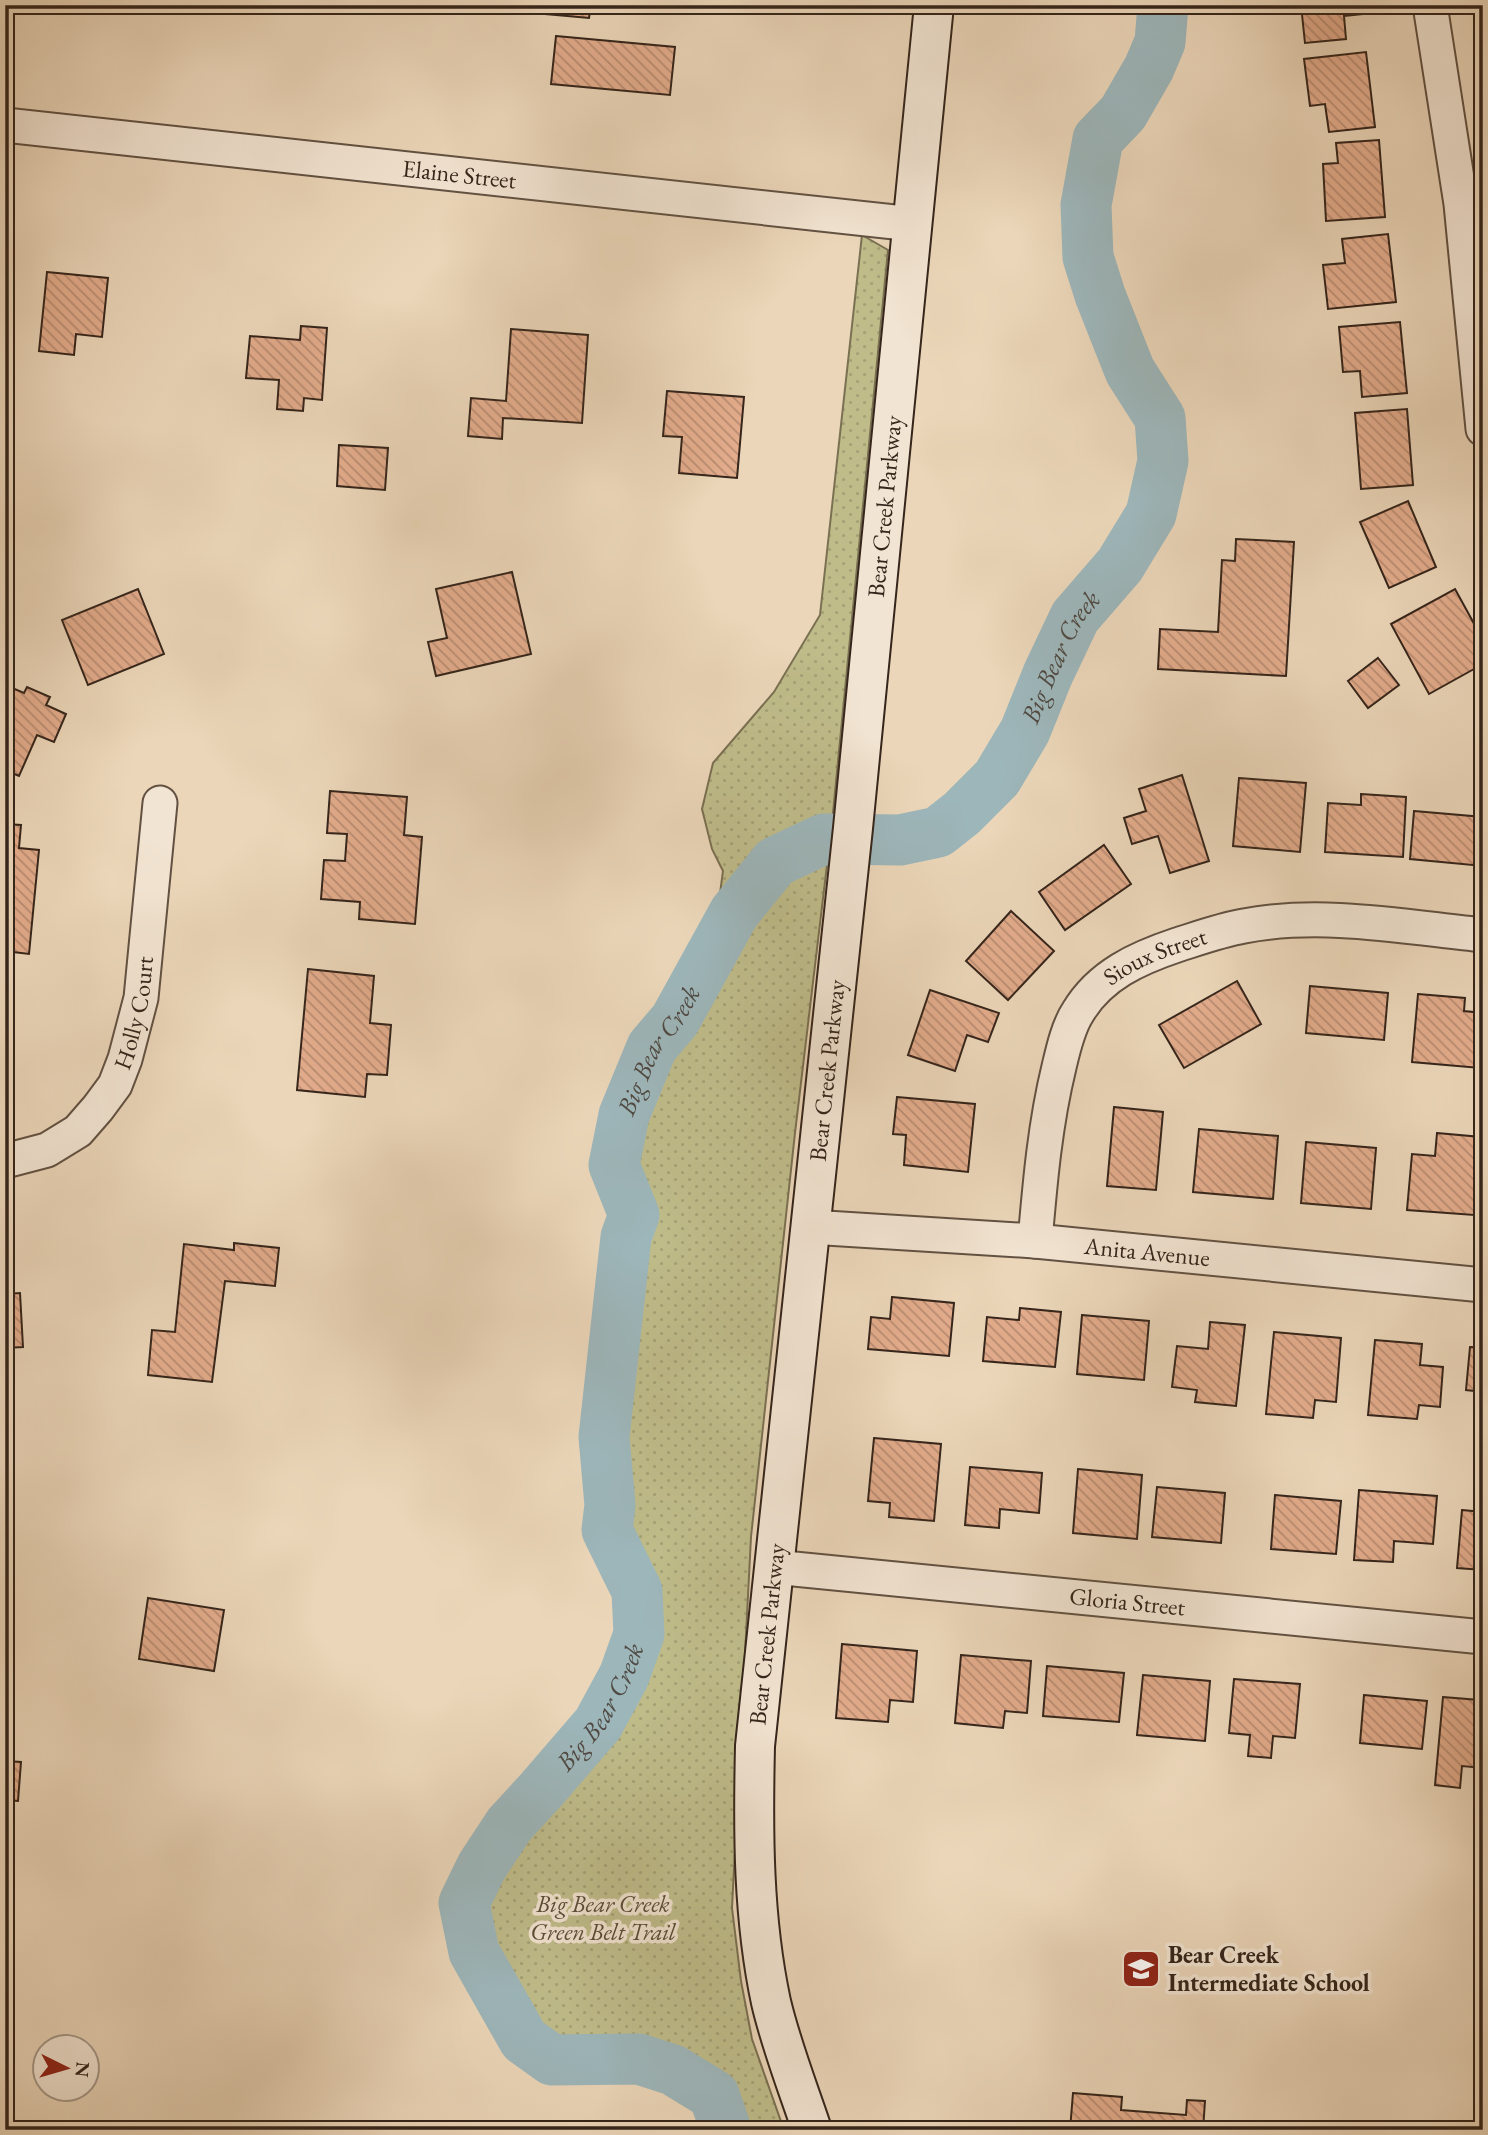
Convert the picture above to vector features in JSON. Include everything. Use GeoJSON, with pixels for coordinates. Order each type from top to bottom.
{"type":"FeatureCollection","features":[{"type":"Feature","properties":{"kind":"main road","name":"Bear Creek Parkway"},"geometry":{"type":"LineString","coordinates":[[812,2130],[772,2003],[758,1917],[753,1828],[755,1746],[841,945],[934,5]]}},
{"type":"Feature","properties":{"kind":"street"},"geometry":{"type":"LineString","coordinates":[[1430,5],[1472,205],[1483,429]]}},
{"type":"Feature","properties":{"kind":"street","name":"Elaine Street"},"geometry":{"type":"LineString","coordinates":[[5,125],[913,224]]}},
{"type":"Feature","properties":{"kind":"street","name":"Holly Court"},"geometry":{"type":"LineString","coordinates":[[5,1161],[47,1150],[78,1131],[115,1085],[141,998],[160,803]]}},
{"type":"Feature","properties":{"kind":"street","name":"Sioux Street"},"geometry":{"type":"LineString","coordinates":[[1035,1241],[1050,1103],[1063,1050],[1077,1012],[1122,967],[1149,954],[1207,936],[1244,926],[1281,921],[1326,920],[1483,935]]}},
{"type":"Feature","properties":{"kind":"street","name":"Anita Avenue"},"geometry":{"type":"LineString","coordinates":[[810,1227],[1035,1241],[1483,1285]]}},
{"type":"Feature","properties":{"kind":"street","name":"Gloria Street"},"geometry":{"type":"LineString","coordinates":[[774,1567],[1483,1637]]}},
{"type":"Feature","properties":{"kind":"green space","name":"Big Bear Creek Green Belt Trail"},"geometry":{"type":"Polygon","coordinates":[[[862,235],[888,250],[832,823],[751,1537],[732,1908],[741,1981],[752,2039],[784,2130],[726,2130],[714,2095],[673,2070],[639,2059],[552,2060],[524,2040],[474,1952],[464,1903],[482,1866],[509,1825],[598,1724],[624,1676],[639,1634],[637,1591],[607,1530],[604,1437],[626,1237],[634,1215],[614,1165],[624,1115],[638,1080],[714,939],[723,871],[712,849],[702,809],[713,763],[774,692],[820,615],[862,235]]]}},
{"type":"Feature","properties":{"kind":"building"},"geometry":{"type":"Polygon","coordinates":[[[358,5],[440,5],[439,13],[358,5]]]}},
{"type":"Feature","properties":{"kind":"building"},"geometry":{"type":"Polygon","coordinates":[[[523,5],[591,5],[589,18],[523,12],[523,5]]]}},
{"type":"Feature","properties":{"kind":"building"},"geometry":{"type":"Polygon","coordinates":[[[1301,5],[1361,5],[1362,14],[1344,16],[1346,39],[1305,43],[1301,5]]]}},
{"type":"Feature","properties":{"kind":"building"},"geometry":{"type":"Polygon","coordinates":[[[556,36],[675,47],[670,95],[551,84],[556,36]]]}},
{"type":"Feature","properties":{"kind":"building"},"geometry":{"type":"Polygon","coordinates":[[[1366,52],[1375,127],[1329,132],[1325,104],[1310,106],[1304,59],[1366,52]]]}},
{"type":"Feature","properties":{"kind":"building"},"geometry":{"type":"Polygon","coordinates":[[[1379,140],[1385,217],[1326,221],[1323,164],[1338,163],[1336,143],[1379,140]]]}},
{"type":"Feature","properties":{"kind":"building"},"geometry":{"type":"Polygon","coordinates":[[[1388,234],[1396,302],[1328,309],[1323,265],[1345,263],[1342,239],[1388,234]]]}},
{"type":"Feature","properties":{"kind":"building"},"geometry":{"type":"Polygon","coordinates":[[[47,272],[108,278],[102,337],[76,334],[74,355],[39,351],[47,272]]]}},
{"type":"Feature","properties":{"kind":"building"},"geometry":{"type":"Polygon","coordinates":[[[1400,322],[1407,393],[1362,397],[1360,371],[1343,372],[1339,327],[1400,322]]]}},
{"type":"Feature","properties":{"kind":"building"},"geometry":{"type":"Polygon","coordinates":[[[301,326],[327,328],[322,400],[304,398],[303,411],[277,409],[279,380],[246,378],[250,336],[300,340],[301,326]]]}},
{"type":"Feature","properties":{"kind":"building"},"geometry":{"type":"Polygon","coordinates":[[[511,329],[588,335],[582,423],[503,418],[502,439],[468,436],[471,398],[506,401],[511,329]]]}},
{"type":"Feature","properties":{"kind":"building"},"geometry":{"type":"Polygon","coordinates":[[[667,391],[744,397],[737,478],[679,473],[682,437],[663,436],[667,391]]]}},
{"type":"Feature","properties":{"kind":"building"},"geometry":{"type":"Polygon","coordinates":[[[1407,409],[1413,485],[1361,489],[1355,413],[1407,409]]]}},
{"type":"Feature","properties":{"kind":"building"},"geometry":{"type":"Polygon","coordinates":[[[339,445],[388,448],[385,490],[337,486],[339,445]]]}},
{"type":"Feature","properties":{"kind":"building"},"geometry":{"type":"Polygon","coordinates":[[[1408,501],[1436,567],[1389,588],[1360,522],[1408,501]]]}},
{"type":"Feature","properties":{"kind":"building"},"geometry":{"type":"Polygon","coordinates":[[[1236,539],[1294,542],[1286,676],[1158,669],[1160,629],[1218,632],[1222,560],[1235,561],[1236,539]]]}},
{"type":"Feature","properties":{"kind":"building"},"geometry":{"type":"Polygon","coordinates":[[[512,572],[531,654],[436,676],[428,642],[447,638],[436,589],[512,572]]]}},
{"type":"Feature","properties":{"kind":"building"},"geometry":{"type":"Polygon","coordinates":[[[138,589],[164,654],[88,685],[62,620],[138,589]]]}},
{"type":"Feature","properties":{"kind":"building"},"geometry":{"type":"Polygon","coordinates":[[[1455,589],[1483,640],[1483,664],[1429,694],[1391,624],[1455,589]]]}},
{"type":"Feature","properties":{"kind":"building"},"geometry":{"type":"Polygon","coordinates":[[[1378,658],[1399,685],[1368,708],[1348,681],[1378,658]]]}},
{"type":"Feature","properties":{"kind":"building"},"geometry":{"type":"Polygon","coordinates":[[[5,685],[24,693],[27,687],[50,697],[46,705],[66,714],[54,742],[37,735],[19,776],[5,770],[5,685]]]}},
{"type":"Feature","properties":{"kind":"building"},"geometry":{"type":"Polygon","coordinates":[[[1182,775],[1209,861],[1170,873],[1158,836],[1132,844],[1124,818],[1146,811],[1139,789],[1182,775]]]}},
{"type":"Feature","properties":{"kind":"building"},"geometry":{"type":"Polygon","coordinates":[[[1239,778],[1306,783],[1300,852],[1233,846],[1239,778]]]}},
{"type":"Feature","properties":{"kind":"building"},"geometry":{"type":"Polygon","coordinates":[[[330,791],[407,797],[404,835],[422,837],[415,924],[359,919],[360,902],[321,899],[324,860],[345,861],[347,834],[327,833],[330,791]]]}},
{"type":"Feature","properties":{"kind":"building"},"geometry":{"type":"Polygon","coordinates":[[[1361,794],[1406,797],[1403,857],[1325,852],[1328,803],[1361,805],[1361,794]]]}},
{"type":"Feature","properties":{"kind":"building"},"geometry":{"type":"Polygon","coordinates":[[[1414,811],[1483,817],[1483,866],[1410,859],[1414,811]]]}},
{"type":"Feature","properties":{"kind":"building"},"geometry":{"type":"Polygon","coordinates":[[[5,824],[21,825],[19,848],[39,850],[29,954],[5,951],[5,824]]]}},
{"type":"Feature","properties":{"kind":"building"},"geometry":{"type":"Polygon","coordinates":[[[1104,845],[1131,884],[1065,930],[1039,892],[1104,845]]]}},
{"type":"Feature","properties":{"kind":"building"},"geometry":{"type":"Polygon","coordinates":[[[1011,911],[1054,951],[1008,1000],[966,961],[1011,911]]]}},
{"type":"Feature","properties":{"kind":"building"},"geometry":{"type":"Polygon","coordinates":[[[308,969],[374,976],[370,1023],[391,1025],[387,1075],[367,1074],[365,1097],[297,1090],[308,969]]]}},
{"type":"Feature","properties":{"kind":"building"},"geometry":{"type":"Polygon","coordinates":[[[1237,981],[1261,1024],[1184,1068],[1159,1025],[1237,981]]]}},
{"type":"Feature","properties":{"kind":"building"},"geometry":{"type":"Polygon","coordinates":[[[1310,986],[1388,993],[1384,1040],[1306,1033],[1310,986]]]}},
{"type":"Feature","properties":{"kind":"building"},"geometry":{"type":"Polygon","coordinates":[[[930,990],[999,1013],[988,1042],[967,1035],[955,1071],[908,1055],[930,990]]]}},
{"type":"Feature","properties":{"kind":"building"},"geometry":{"type":"Polygon","coordinates":[[[1418,994],[1465,998],[1464,1011],[1483,1013],[1480,1068],[1412,1062],[1418,994]]]}},
{"type":"Feature","properties":{"kind":"building"},"geometry":{"type":"Polygon","coordinates":[[[897,1097],[975,1104],[968,1172],[904,1165],[906,1135],[893,1134],[897,1097]]]}},
{"type":"Feature","properties":{"kind":"building"},"geometry":{"type":"Polygon","coordinates":[[[1114,1107],[1163,1112],[1156,1190],[1107,1186],[1114,1107]]]}},
{"type":"Feature","properties":{"kind":"building"},"geometry":{"type":"Polygon","coordinates":[[[1199,1129],[1278,1136],[1273,1199],[1193,1192],[1199,1129]]]}},
{"type":"Feature","properties":{"kind":"building"},"geometry":{"type":"Polygon","coordinates":[[[1437,1133],[1481,1137],[1474,1215],[1407,1210],[1412,1154],[1435,1156],[1437,1133]]]}},
{"type":"Feature","properties":{"kind":"building"},"geometry":{"type":"Polygon","coordinates":[[[1306,1142],[1376,1148],[1371,1209],[1301,1203],[1306,1142]]]}},
{"type":"Feature","properties":{"kind":"building"},"geometry":{"type":"Polygon","coordinates":[[[234,1243],[279,1248],[275,1286],[225,1281],[212,1382],[148,1375],[152,1330],[175,1332],[184,1244],[234,1250],[234,1243]]]}},
{"type":"Feature","properties":{"kind":"building"},"geometry":{"type":"Polygon","coordinates":[[[20,1293],[23,1347],[5,1348],[5,1294],[20,1293]]]}},
{"type":"Feature","properties":{"kind":"building"},"geometry":{"type":"Polygon","coordinates":[[[892,1297],[954,1303],[949,1356],[868,1349],[871,1317],[890,1319],[892,1297]]]}},
{"type":"Feature","properties":{"kind":"building"},"geometry":{"type":"Polygon","coordinates":[[[1020,1308],[1061,1312],[1055,1367],[983,1361],[987,1317],[1019,1320],[1020,1308]]]}},
{"type":"Feature","properties":{"kind":"building"},"geometry":{"type":"Polygon","coordinates":[[[1082,1315],[1149,1321],[1144,1380],[1077,1374],[1082,1315]]]}},
{"type":"Feature","properties":{"kind":"building"},"geometry":{"type":"Polygon","coordinates":[[[1210,1322],[1245,1325],[1236,1406],[1195,1402],[1197,1390],[1172,1387],[1177,1346],[1208,1349],[1210,1322]]]}},
{"type":"Feature","properties":{"kind":"building"},"geometry":{"type":"Polygon","coordinates":[[[1274,1332],[1341,1338],[1336,1402],[1315,1400],[1313,1418],[1266,1414],[1274,1332]]]}},
{"type":"Feature","properties":{"kind":"building"},"geometry":{"type":"Polygon","coordinates":[[[1375,1340],[1422,1344],[1420,1365],[1443,1367],[1440,1407],[1419,1405],[1417,1419],[1368,1415],[1375,1340]]]}},
{"type":"Feature","properties":{"kind":"building"},"geometry":{"type":"Polygon","coordinates":[[[1470,1347],[1483,1348],[1483,1392],[1466,1390],[1470,1347]]]}},
{"type":"Feature","properties":{"kind":"building"},"geometry":{"type":"Polygon","coordinates":[[[874,1438],[941,1444],[934,1521],[889,1517],[890,1503],[868,1501],[874,1438]]]}},
{"type":"Feature","properties":{"kind":"building"},"geometry":{"type":"Polygon","coordinates":[[[970,1467],[1042,1473],[1039,1513],[1000,1509],[999,1528],[965,1525],[970,1467]]]}},
{"type":"Feature","properties":{"kind":"building"},"geometry":{"type":"Polygon","coordinates":[[[1078,1469],[1142,1475],[1137,1539],[1073,1533],[1078,1469]]]}},
{"type":"Feature","properties":{"kind":"building"},"geometry":{"type":"Polygon","coordinates":[[[1157,1487],[1225,1493],[1221,1543],[1152,1537],[1157,1487]]]}},
{"type":"Feature","properties":{"kind":"building"},"geometry":{"type":"Polygon","coordinates":[[[1359,1490],[1437,1496],[1433,1544],[1394,1541],[1393,1562],[1354,1560],[1359,1490]]]}},
{"type":"Feature","properties":{"kind":"building"},"geometry":{"type":"Polygon","coordinates":[[[1275,1495],[1341,1501],[1336,1554],[1271,1549],[1275,1495]]]}},
{"type":"Feature","properties":{"kind":"building"},"geometry":{"type":"Polygon","coordinates":[[[1462,1510],[1483,1512],[1483,1570],[1457,1568],[1462,1510]]]}},
{"type":"Feature","properties":{"kind":"building"},"geometry":{"type":"Polygon","coordinates":[[[148,1598],[224,1610],[214,1671],[139,1659],[148,1598]]]}},
{"type":"Feature","properties":{"kind":"building"},"geometry":{"type":"Polygon","coordinates":[[[842,1644],[917,1651],[913,1702],[890,1700],[888,1722],[836,1718],[842,1644]]]}},
{"type":"Feature","properties":{"kind":"building"},"geometry":{"type":"Polygon","coordinates":[[[961,1655],[1031,1661],[1027,1713],[1005,1711],[1003,1728],[955,1723],[961,1655]]]}},
{"type":"Feature","properties":{"kind":"building"},"geometry":{"type":"Polygon","coordinates":[[[1047,1666],[1124,1673],[1119,1722],[1043,1716],[1047,1666]]]}},
{"type":"Feature","properties":{"kind":"building"},"geometry":{"type":"Polygon","coordinates":[[[1143,1675],[1210,1681],[1205,1741],[1137,1735],[1143,1675]]]}},
{"type":"Feature","properties":{"kind":"building"},"geometry":{"type":"Polygon","coordinates":[[[1234,1679],[1300,1684],[1295,1738],[1273,1736],[1271,1758],[1248,1756],[1250,1735],[1229,1733],[1234,1679]]]}},
{"type":"Feature","properties":{"kind":"building"},"geometry":{"type":"Polygon","coordinates":[[[1364,1695],[1427,1701],[1422,1749],[1360,1743],[1364,1695]]]}},
{"type":"Feature","properties":{"kind":"building"},"geometry":{"type":"Polygon","coordinates":[[[1443,1697],[1479,1700],[1478,1722],[1483,1723],[1483,1768],[1462,1766],[1460,1788],[1435,1785],[1443,1697]]]}},
{"type":"Feature","properties":{"kind":"building"},"geometry":{"type":"Polygon","coordinates":[[[5,1761],[21,1762],[18,1801],[5,1800],[5,1761]]]}},
{"type":"Feature","properties":{"kind":"building"},"geometry":{"type":"Polygon","coordinates":[[[5,2006],[11,2007],[5,2071],[5,2006]]]}},
{"type":"Feature","properties":{"kind":"building"},"geometry":{"type":"Polygon","coordinates":[[[1073,2093],[1122,2097],[1121,2110],[1186,2115],[1187,2100],[1205,2101],[1203,2130],[1070,2130],[1073,2093]]]}},
{"type":"Feature","properties":{"kind":"waterway","name":"Big Bear Creek"},"geometry":{"type":"LineString","coordinates":[[726,2130],[714,2095],[673,2070],[639,2059],[552,2060],[524,2040],[474,1952],[464,1903],[482,1866],[509,1825],[598,1724],[624,1676],[639,1634],[637,1591],[607,1530],[610,1505],[604,1437],[626,1237],[634,1215],[614,1165],[624,1115],[652,1047],[675,1020],[734,913],[775,862],[824,839],[900,840],[938,832],[962,813],[997,778],[1025,731],[1075,617],[1120,565],[1151,514],[1163,461],[1160,418],[1130,371],[1100,295],[1088,257],[1086,205],[1098,139],[1123,113],[1149,68],[1160,42],[1163,5]]}},
{"type":"Feature","properties":{"kind":"place","name":"Bear Creek Intermediate School"},"geometry":{"type":"Point","coordinates":[1141,1969]}}]}
